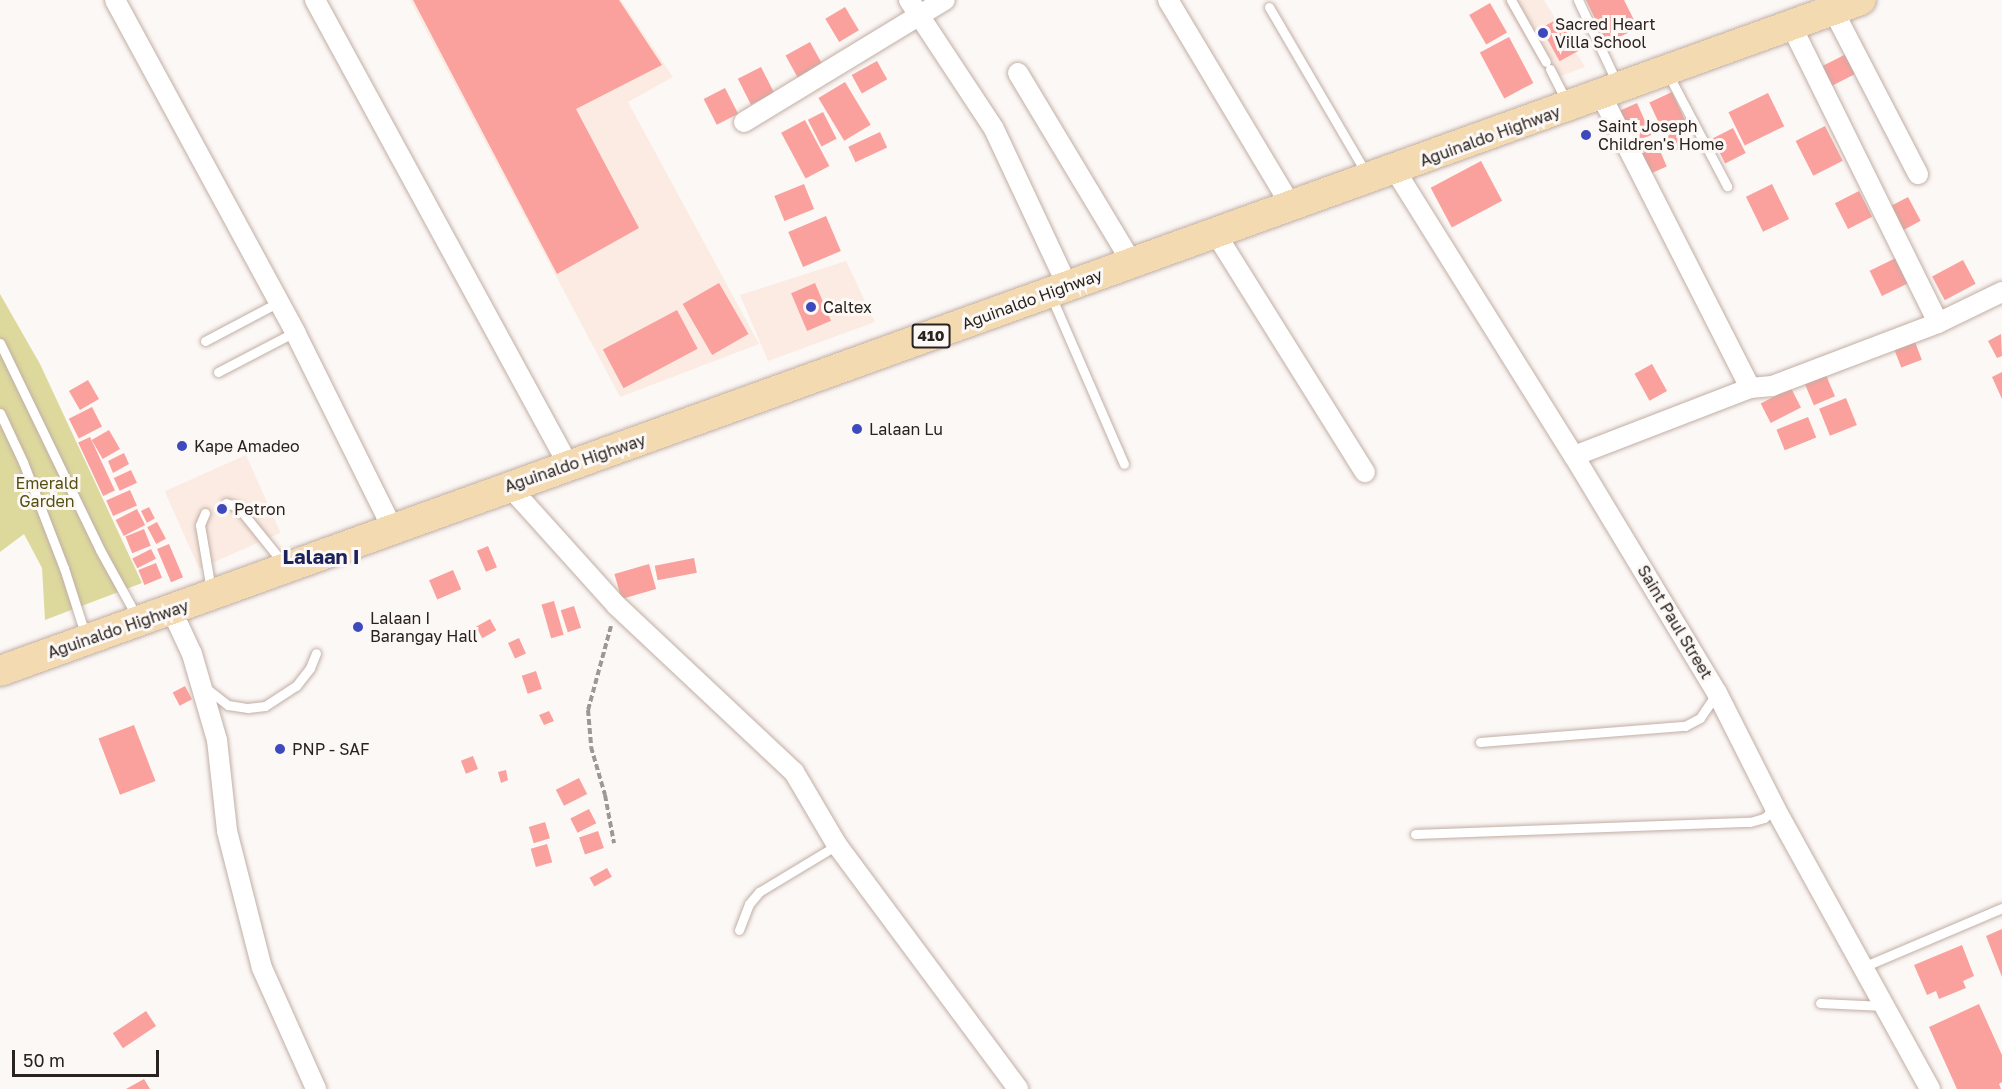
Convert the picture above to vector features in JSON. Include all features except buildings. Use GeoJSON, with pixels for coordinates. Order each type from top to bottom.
{"type":"FeatureCollection","features":[{"type":"Feature","properties":{"kind":"main road","name":"Aguinaldo Highway"},"geometry":{"type":"LineString","coordinates":[[0,671],[172,611],[508,486],[1667,72],[1861,0]]}},
{"type":"Feature","properties":{"kind":"street"},"geometry":{"type":"LineString","coordinates":[[115,0],[295,332],[393,529]]}},
{"type":"Feature","properties":{"kind":"street"},"geometry":{"type":"LineString","coordinates":[[315,0],[568,466]]}},
{"type":"Feature","properties":{"kind":"street"},"geometry":{"type":"LineString","coordinates":[[909,0],[994,129],[1059,290]]}},
{"type":"Feature","properties":{"kind":"street"},"geometry":{"type":"LineString","coordinates":[[744,122],[920,18],[945,0]]}},
{"type":"Feature","properties":{"kind":"street"},"geometry":{"type":"LineString","coordinates":[[1168,0],[1292,207]]}},
{"type":"Feature","properties":{"kind":"street"},"geometry":{"type":"LineString","coordinates":[[1833,10],[1918,174]]}},
{"type":"Feature","properties":{"kind":"street"},"geometry":{"type":"LineString","coordinates":[[1791,25],[1938,323]]}},
{"type":"Feature","properties":{"kind":"street"},"geometry":{"type":"LineString","coordinates":[[1018,73],[1132,263]]}},
{"type":"Feature","properties":{"kind":"street"},"geometry":{"type":"LineString","coordinates":[[1610,92],[1750,388]]}},
{"type":"Feature","properties":{"kind":"street","name":"Saint Paul Street"},"geometry":{"type":"LineString","coordinates":[[1382,174],[1574,456],[1717,693],[1775,808],[1930,1089]]}},
{"type":"Feature","properties":{"kind":"street"},"geometry":{"type":"LineString","coordinates":[[1216,234],[1365,472]]}},
{"type":"Feature","properties":{"kind":"street"},"geometry":{"type":"LineString","coordinates":[[1574,456],[1750,388],[1772,386],[1938,323],[2002,292]]}},
{"type":"Feature","properties":{"kind":"street"},"geometry":{"type":"LineString","coordinates":[[508,486],[616,605],[794,772],[837,845],[1018,1089]]}},
{"type":"Feature","properties":{"kind":"street"},"geometry":{"type":"LineString","coordinates":[[172,611],[192,654],[217,740],[227,831],[262,968],[316,1089]]}},
{"type":"Feature","properties":{"kind":"lane"},"geometry":{"type":"LineString","coordinates":[[1511,0],[1569,107]]}},
{"type":"Feature","properties":{"kind":"lane"},"geometry":{"type":"LineString","coordinates":[[1578,0],[1610,92]]}},
{"type":"Feature","properties":{"kind":"lane"},"geometry":{"type":"LineString","coordinates":[[1269,7],[1382,174]]}},
{"type":"Feature","properties":{"kind":"lane"},"geometry":{"type":"LineString","coordinates":[[1667,72],[1727,186]]}},
{"type":"Feature","properties":{"kind":"lane"},"geometry":{"type":"LineString","coordinates":[[1059,290],[1124,464]]}},
{"type":"Feature","properties":{"kind":"lane"},"geometry":{"type":"LineString","coordinates":[[205,341],[279,302]]}},
{"type":"Feature","properties":{"kind":"lane"},"geometry":{"type":"LineString","coordinates":[[218,372],[295,332]]}},
{"type":"Feature","properties":{"kind":"lane"},"geometry":{"type":"LineString","coordinates":[[0,343],[100,550],[140,622]]}},
{"type":"Feature","properties":{"kind":"lane"},"geometry":{"type":"LineString","coordinates":[[0,412],[23,462],[64,568],[87,640]]}},
{"type":"Feature","properties":{"kind":"lane"},"geometry":{"type":"LineString","coordinates":[[226,503],[238,507],[288,568]]}},
{"type":"Feature","properties":{"kind":"lane"},"geometry":{"type":"LineString","coordinates":[[205,513],[200,525],[212,596]]}},
{"type":"Feature","properties":{"kind":"lane"},"geometry":{"type":"LineString","coordinates":[[201,684],[228,705],[248,708],[265,706],[296,686],[310,668],[316,652]]}},
{"type":"Feature","properties":{"kind":"lane"},"geometry":{"type":"LineString","coordinates":[[1480,742],[1685,726],[1700,718],[1717,693]]}},
{"type":"Feature","properties":{"kind":"lane"},"geometry":{"type":"LineString","coordinates":[[1415,834],[1750,822],[1764,818],[1775,808]]}},
{"type":"Feature","properties":{"kind":"lane"},"geometry":{"type":"LineString","coordinates":[[739,930],[749,904],[759,891],[837,845]]}},
{"type":"Feature","properties":{"kind":"lane"},"geometry":{"type":"LineString","coordinates":[[1863,968],[2002,908]]}},
{"type":"Feature","properties":{"kind":"lane"},"geometry":{"type":"LineString","coordinates":[[1820,1003],[1884,1006]]}},
{"type":"Feature","properties":{"kind":"path"},"geometry":{"type":"LineString","coordinates":[[614,843],[605,795],[591,747],[588,710],[616,605]]}},
{"type":"Feature","properties":{"kind":"shaded area"},"geometry":{"type":"Polygon","coordinates":[[[410,0],[621,0],[673,77],[628,102],[759,344],[620,397],[410,0]]]}},
{"type":"Feature","properties":{"kind":"shaded area","name":"Sacred Heart Villa School"},"geometry":{"type":"Polygon","coordinates":[[[1502,0],[1544,0],[1585,67],[1550,80],[1502,0]]]}},
{"type":"Feature","properties":{"kind":"shaded area"},"geometry":{"type":"Polygon","coordinates":[[[846,261],[875,322],[768,361],[740,295],[846,261]]]}},
{"type":"Feature","properties":{"kind":"shaded area","name":"Petron"},"geometry":{"type":"Polygon","coordinates":[[[246,455],[281,533],[199,569],[165,491],[246,455]]]}},
{"type":"Feature","properties":{"kind":"green space","name":"Emerald Garden"},"geometry":{"type":"Polygon","coordinates":[[[0,294],[40,364],[142,583],[45,620],[42,568],[24,534],[0,552],[0,294]]]}},
{"type":"Feature","properties":{"kind":"place","name":"Sacred Heart Villa School"},"geometry":{"type":"Point","coordinates":[1543,33]}},
{"type":"Feature","properties":{"kind":"place","name":"Saint Joseph Children's Home"},"geometry":{"type":"Point","coordinates":[1586,135]}},
{"type":"Feature","properties":{"kind":"place","name":"Caltex"},"geometry":{"type":"Point","coordinates":[811,307]}},
{"type":"Feature","properties":{"kind":"place","name":"Lalaan Lu"},"geometry":{"type":"Point","coordinates":[857,429]}},
{"type":"Feature","properties":{"kind":"place","name":"Kape Amadeo"},"geometry":{"type":"Point","coordinates":[182,446]}},
{"type":"Feature","properties":{"kind":"place","name":"Petron"},"geometry":{"type":"Point","coordinates":[222,509]}},
{"type":"Feature","properties":{"kind":"place","name":"Lalaan I Barangay Hall"},"geometry":{"type":"Point","coordinates":[358,627]}},
{"type":"Feature","properties":{"kind":"place","name":"PNP - SAF"},"geometry":{"type":"Point","coordinates":[280,749]}},
{"type":"Feature","properties":{"kind":"district","name":"Lalaan I"},"geometry":{"type":"Point","coordinates":[321,556]}}]}
